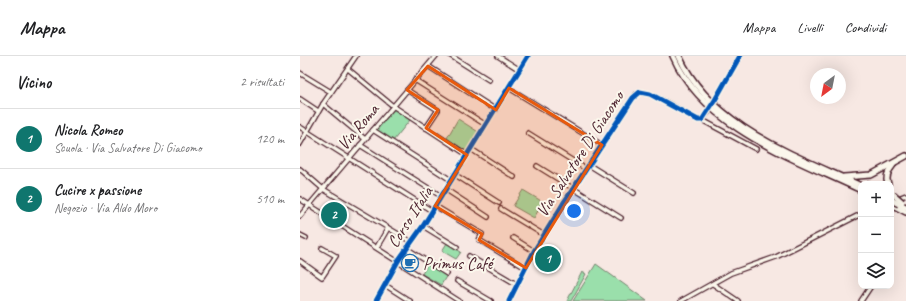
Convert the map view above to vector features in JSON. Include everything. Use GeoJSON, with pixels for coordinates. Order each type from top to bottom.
{"type":"FeatureCollection","features":[{"type":"Feature","properties":{"kind":"highway"},"geometry":{"type":"LineString","coordinates":[[673,56],[708,105],[740,131],[858,189]]}},
{"type":"Feature","properties":{"kind":"highway"},"geometry":{"type":"LineString","coordinates":[[679,56],[691,82],[713,104],[742,127],[769,142],[858,184]]}},
{"type":"Feature","properties":{"kind":"highway"},"geometry":{"type":"LineString","coordinates":[[843,177],[871,175],[894,164],[906,156]]}},
{"type":"Feature","properties":{"kind":"highway"},"geometry":{"type":"LineString","coordinates":[[888,181],[889,170],[894,164]]}},
{"type":"Feature","properties":{"kind":"highway"},"geometry":{"type":"LineString","coordinates":[[894,195],[906,212]]}},
{"type":"Feature","properties":{"kind":"street"},"geometry":{"type":"LineString","coordinates":[[300,144],[318,111],[348,69],[355,56]]}},
{"type":"Feature","properties":{"kind":"street","name":"Via Roma"},"geometry":{"type":"LineString","coordinates":[[300,216],[436,56]]}},
{"type":"Feature","properties":{"kind":"street"},"geometry":{"type":"LineString","coordinates":[[451,56],[489,80]]}},
{"type":"Feature","properties":{"kind":"street"},"geometry":{"type":"LineString","coordinates":[[498,56],[520,70]]}},
{"type":"Feature","properties":{"kind":"street"},"geometry":{"type":"LineString","coordinates":[[514,177],[471,150],[528,56]]}},
{"type":"Feature","properties":{"kind":"street"},"geometry":{"type":"LineString","coordinates":[[716,100],[740,56]]}},
{"type":"Feature","properties":{"kind":"street"},"geometry":{"type":"LineString","coordinates":[[428,66],[496,110]]}},
{"type":"Feature","properties":{"kind":"street"},"geometry":{"type":"LineString","coordinates":[[348,69],[393,106],[466,154]]}},
{"type":"Feature","properties":{"kind":"street"},"geometry":{"type":"LineString","coordinates":[[300,73],[331,92]]}},
{"type":"Feature","properties":{"kind":"street"},"geometry":{"type":"LineString","coordinates":[[415,80],[486,125]]}},
{"type":"Feature","properties":{"kind":"street"},"geometry":{"type":"LineString","coordinates":[[509,88],[602,145]]}},
{"type":"Feature","properties":{"kind":"street"},"geometry":{"type":"LineString","coordinates":[[407,90],[438,110],[426,128]]}},
{"type":"Feature","properties":{"kind":"street","name":"Via Salvatore Di Giacomo"},"geometry":{"type":"LineString","coordinates":[[509,301],[534,251],[633,98],[640,92],[650,94],[698,120],[702,120]]}},
{"type":"Feature","properties":{"kind":"street"},"geometry":{"type":"LineString","coordinates":[[300,100],[318,111]]}},
{"type":"Feature","properties":{"kind":"street"},"geometry":{"type":"LineString","coordinates":[[323,104],[365,139]]}},
{"type":"Feature","properties":{"kind":"street"},"geometry":{"type":"LineString","coordinates":[[708,113],[702,120],[756,149]]}},
{"type":"Feature","properties":{"kind":"street"},"geometry":{"type":"LineString","coordinates":[[300,127],[348,159],[432,211]]}},
{"type":"Feature","properties":{"kind":"street"},"geometry":{"type":"LineString","coordinates":[[373,130],[451,180]]}},
{"type":"Feature","properties":{"kind":"street"},"geometry":{"type":"LineString","coordinates":[[528,133],[586,170]]}},
{"type":"Feature","properties":{"kind":"street"},"geometry":{"type":"LineString","coordinates":[[360,144],[441,196]]}},
{"type":"Feature","properties":{"kind":"street","name":"Corso Italia"},"geometry":{"type":"LineString","coordinates":[[376,301],[406,248],[423,226],[466,154],[471,150]]}},
{"type":"Feature","properties":{"kind":"street"},"geometry":{"type":"LineString","coordinates":[[589,165],[634,193]]}},
{"type":"Feature","properties":{"kind":"street"},"geometry":{"type":"LineString","coordinates":[[537,166],[620,218]]}},
{"type":"Feature","properties":{"kind":"street"},"geometry":{"type":"LineString","coordinates":[[300,169],[323,189],[410,242]]}},
{"type":"Feature","properties":{"kind":"street"},"geometry":{"type":"LineString","coordinates":[[454,174],[499,203]]}},
{"type":"Feature","properties":{"kind":"street"},"geometry":{"type":"LineString","coordinates":[[445,189],[488,217]]}},
{"type":"Feature","properties":{"kind":"street"},"geometry":{"type":"LineString","coordinates":[[894,199],[906,195]]}},
{"type":"Feature","properties":{"kind":"street"},"geometry":{"type":"LineString","coordinates":[[300,199],[459,301]]}},
{"type":"Feature","properties":{"kind":"street"},"geometry":{"type":"LineString","coordinates":[[435,206],[482,234],[479,240],[526,268]]}},
{"type":"Feature","properties":{"kind":"street"},"geometry":{"type":"LineString","coordinates":[[501,209],[544,235]]}},
{"type":"Feature","properties":{"kind":"street"},"geometry":{"type":"LineString","coordinates":[[682,301],[731,273],[776,257],[858,216]]}},
{"type":"Feature","properties":{"kind":"street"},"geometry":{"type":"LineString","coordinates":[[423,226],[458,247]]}},
{"type":"Feature","properties":{"kind":"street"},"geometry":{"type":"LineString","coordinates":[[377,247],[388,228]]}},
{"type":"Feature","properties":{"kind":"street"},"geometry":{"type":"LineString","coordinates":[[300,235],[306,238]]}},
{"type":"Feature","properties":{"kind":"street"},"geometry":{"type":"LineString","coordinates":[[513,238],[534,251]]}},
{"type":"Feature","properties":{"kind":"street"},"geometry":{"type":"LineString","coordinates":[[300,260],[322,277],[336,256],[322,248]]}},
{"type":"Feature","properties":{"kind":"street"},"geometry":{"type":"LineString","coordinates":[[406,248],[447,274]]}},
{"type":"Feature","properties":{"kind":"street"},"geometry":{"type":"LineString","coordinates":[[469,256],[518,284]]}},
{"type":"Feature","properties":{"kind":"street"},"geometry":{"type":"LineString","coordinates":[[458,281],[491,301]]}},
{"type":"Feature","properties":{"kind":"street"},"geometry":{"type":"LineString","coordinates":[[714,284],[737,301]]}},
{"type":"Feature","properties":{"kind":"street"},"geometry":{"type":"LineString","coordinates":[[385,285],[410,301]]}},
{"type":"Feature","properties":{"kind":"street"},"geometry":{"type":"LineString","coordinates":[[860,301],[869,289]]}},
{"type":"Feature","properties":{"kind":"highlighted area"},"geometry":{"type":"Polygon","coordinates":[[[428,66],[496,110],[509,88],[602,145],[526,268],[479,240],[482,234],[435,206],[467,155],[426,128],[438,110],[407,90],[428,66]]]}},
{"type":"Feature","properties":{"kind":"green space"},"geometry":{"type":"Polygon","coordinates":[[[394,109],[410,120],[393,141],[376,130],[394,109]]]}},
{"type":"Feature","properties":{"kind":"green space"},"geometry":{"type":"Polygon","coordinates":[[[458,119],[480,133],[467,152],[447,138],[458,119]]]}},
{"type":"Feature","properties":{"kind":"green space"},"geometry":{"type":"Polygon","coordinates":[[[523,190],[543,202],[534,218],[513,206],[523,190]]]}},
{"type":"Feature","properties":{"kind":"green space"},"geometry":{"type":"Polygon","coordinates":[[[447,243],[461,252],[456,259],[442,251],[447,243]]]}},
{"type":"Feature","properties":{"kind":"green space"},"geometry":{"type":"Polygon","coordinates":[[[428,263],[447,275],[441,285],[422,274],[428,263]]]}},
{"type":"Feature","properties":{"kind":"green space"},"geometry":{"type":"Polygon","coordinates":[[[596,264],[647,301],[573,301],[596,264]]]}},
{"type":"Feature","properties":{"kind":"green space"},"geometry":{"type":"Polygon","coordinates":[[[582,272],[586,274],[571,301],[567,301],[582,272]]]}},
{"type":"Feature","properties":{"kind":"cycle path"},"geometry":{"type":"LineString","coordinates":[[376,301],[398,261],[423,226],[528,56]]}},
{"type":"Feature","properties":{"kind":"cycle path"},"geometry":{"type":"LineString","coordinates":[[509,301],[534,251],[633,98],[640,92],[650,94],[698,120],[702,120],[740,56]]}},
{"type":"Feature","properties":{"kind":"place","name":"Cucire x passione"},"geometry":{"type":"Point","coordinates":[334,215]}},
{"type":"Feature","properties":{"kind":"place","name":"Nicola Romeo"},"geometry":{"type":"Point","coordinates":[548,259]}},
{"type":"Feature","properties":{"kind":"place","name":"Primus Café"},"geometry":{"type":"Point","coordinates":[410,263]}}]}
